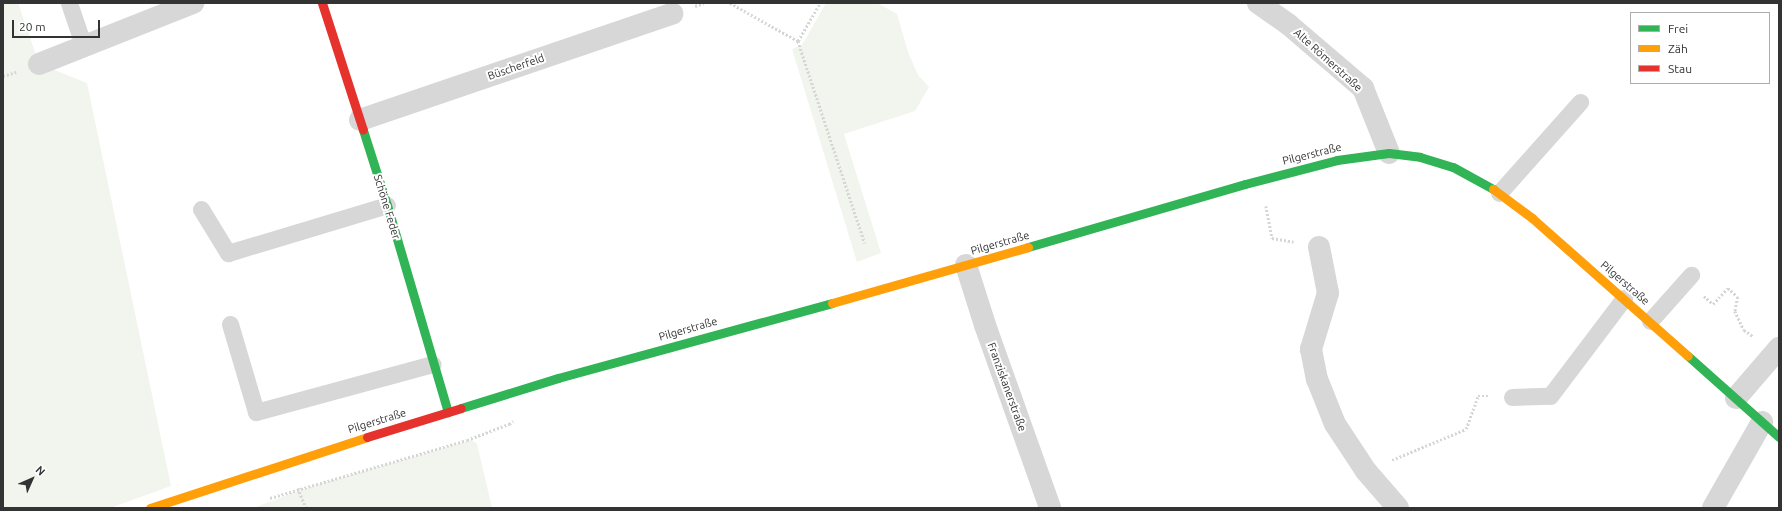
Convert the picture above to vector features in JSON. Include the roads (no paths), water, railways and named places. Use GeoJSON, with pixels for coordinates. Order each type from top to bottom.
{"type":"FeatureCollection","features":[{"type":"Feature","properties":{"kind":"main road","name":"Schöne Feder"},"geometry":{"type":"LineString","coordinates":[[322,3],[387,205],[448,412]]}},
{"type":"Feature","properties":{"kind":"main road","name":"Pilgerstraße"},"geometry":{"type":"LineString","coordinates":[[150,508],[287,462],[558,378],[781,316],[879,291],[1261,180],[1337,160],[1362,155],[1389,153],[1420,157],[1453,167],[1499,192],[1532,218],[1624,298],[1779,437]]}},
{"type":"Feature","properties":{"kind":"street"},"geometry":{"type":"LineString","coordinates":[[39,64],[193,3]]}},
{"type":"Feature","properties":{"kind":"street","name":"Alte Römerstraße"},"geometry":{"type":"LineString","coordinates":[[1258,3],[1288,24],[1363,88],[1389,153]]}},
{"type":"Feature","properties":{"kind":"street","name":"Büscherfeld"},"geometry":{"type":"LineString","coordinates":[[360,120],[671,8]]}},
{"type":"Feature","properties":{"kind":"street"},"geometry":{"type":"LineString","coordinates":[[1318,247],[1328,293],[1311,349],[1317,379],[1335,424],[1366,471],[1398,508]]}},
{"type":"Feature","properties":{"kind":"street","name":"Franziskanerstraße"},"geometry":{"type":"LineString","coordinates":[[966,265],[985,325],[1050,508]]}},
{"type":"Feature","properties":{"kind":"street"},"geometry":{"type":"LineString","coordinates":[[1736,398],[1776,351]]}},
{"type":"Feature","properties":{"kind":"street"},"geometry":{"type":"LineString","coordinates":[[1713,508],[1762,422]]}},
{"type":"Feature","properties":{"kind":"lane"},"geometry":{"type":"LineString","coordinates":[[69,3],[84,47]]}},
{"type":"Feature","properties":{"kind":"lane"},"geometry":{"type":"LineString","coordinates":[[1499,192],[1580,102]]}},
{"type":"Feature","properties":{"kind":"lane"},"geometry":{"type":"LineString","coordinates":[[202,209],[228,253],[387,205]]}},
{"type":"Feature","properties":{"kind":"lane"},"geometry":{"type":"LineString","coordinates":[[1650,321],[1691,275]]}},
{"type":"Feature","properties":{"kind":"lane"},"geometry":{"type":"LineString","coordinates":[[1512,397],[1550,396],[1624,298]]}},
{"type":"Feature","properties":{"kind":"lane"},"geometry":{"type":"LineString","coordinates":[[230,324],[256,412],[433,364]]}}]}
